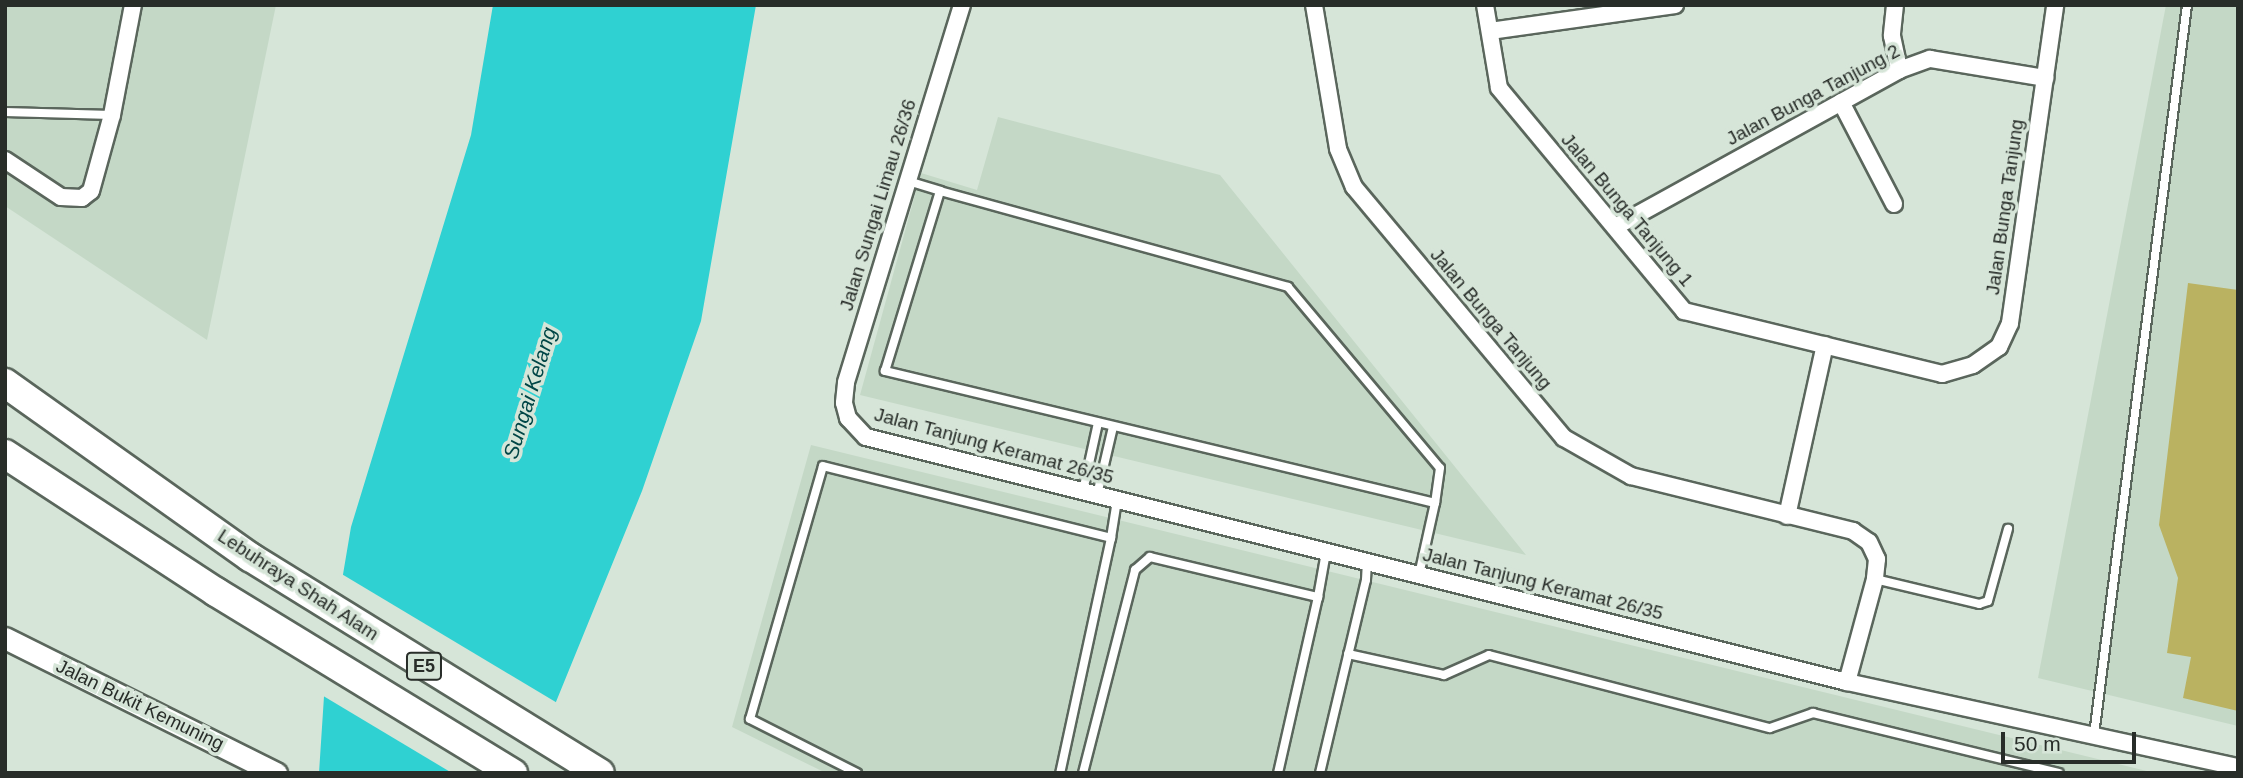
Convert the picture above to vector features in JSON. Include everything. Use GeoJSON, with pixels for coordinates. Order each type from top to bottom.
{"type":"FeatureCollection","features":[{"type":"Feature","properties":{"kind":"highway","name":"Lebuhraya Shah Alam"},"geometry":{"type":"LineString","coordinates":[[5,383],[250,557],[600,773]]}},
{"type":"Feature","properties":{"kind":"highway","name":"E5"},"geometry":{"type":"LineString","coordinates":[[5,454],[216,592],[513,773]]}},
{"type":"Feature","properties":{"kind":"main road","name":"Jalan Bukit Kemuning"},"geometry":{"type":"LineString","coordinates":[[5,638],[33,654],[109,687],[276,773]]}},
{"type":"Feature","properties":{"kind":"street"},"geometry":{"type":"LineString","coordinates":[[5,160],[61,197],[82,198],[91,191],[112,115],[133,5]]}},
{"type":"Feature","properties":{"kind":"street","name":"Jalan Sungai Limau 26/36"},"geometry":{"type":"LineString","coordinates":[[848,418],[844,403],[846,383],[962,5]]}},
{"type":"Feature","properties":{"kind":"street","name":"Jalan Bunga Tanjung"},"geometry":{"type":"LineString","coordinates":[[1314,5],[1338,149],[1354,187],[1564,438],[1631,476],[1853,531],[1869,542],[1877,559],[1875,579],[1847,682]]}},
{"type":"Feature","properties":{"kind":"street","name":"Jalan Bunga Tanjung 1"},"geometry":{"type":"LineString","coordinates":[[1485,5],[1499,88],[1684,312],[1825,345]]}},
{"type":"Feature","properties":{"kind":"street"},"geometry":{"type":"LineString","coordinates":[[1489,31],[1675,5]]}},
{"type":"Feature","properties":{"kind":"street"},"geometry":{"type":"LineString","coordinates":[[1895,5],[1892,36],[1899,70]]}},
{"type":"Feature","properties":{"kind":"street","name":"Jalan Bunga Tanjung"},"geometry":{"type":"LineString","coordinates":[[1825,345],[1942,374],[1973,365],[1999,346],[2010,323],[2055,5]]}},
{"type":"Feature","properties":{"kind":"street","name":"Jalan Bunga Tanjung 2"},"geometry":{"type":"LineString","coordinates":[[1615,228],[1899,70],[1930,59],[2045,78]]}},
{"type":"Feature","properties":{"kind":"street"},"geometry":{"type":"LineString","coordinates":[[1841,102],[1894,204]]}},
{"type":"Feature","properties":{"kind":"street"},"geometry":{"type":"LineString","coordinates":[[1787,516],[1825,345]]}},
{"type":"Feature","properties":{"kind":"street","name":"Jalan Tanjung Keramat 26/35"},"geometry":{"type":"LineString","coordinates":[[848,418],[866,437],[1847,682],[2238,767]]}},
{"type":"Feature","properties":{"kind":"street"},"geometry":{"type":"LineString","coordinates":[[5,650],[33,654]]}},
{"type":"Feature","properties":{"kind":"lane"},"geometry":{"type":"LineString","coordinates":[[2094,735],[2187,5]]}},
{"type":"Feature","properties":{"kind":"lane"},"geometry":{"type":"LineString","coordinates":[[5,112],[112,115]]}},
{"type":"Feature","properties":{"kind":"lane"},"geometry":{"type":"LineString","coordinates":[[908,181],[1288,288],[1440,468],[1419,575]]}},
{"type":"Feature","properties":{"kind":"lane"},"geometry":{"type":"LineString","coordinates":[[940,191],[885,371],[1435,503]]}},
{"type":"Feature","properties":{"kind":"lane"},"geometry":{"type":"LineString","coordinates":[[1090,493],[1098,423]]}},
{"type":"Feature","properties":{"kind":"lane"},"geometry":{"type":"LineString","coordinates":[[1090,493],[1113,427]]}},
{"type":"Feature","properties":{"kind":"lane"},"geometry":{"type":"LineString","coordinates":[[857,773],[750,719],[823,466],[1111,538]]}},
{"type":"Feature","properties":{"kind":"lane"},"geometry":{"type":"LineString","coordinates":[[1060,773],[1117,500]]}},
{"type":"Feature","properties":{"kind":"lane"},"geometry":{"type":"LineString","coordinates":[[1875,579],[1979,604],[1989,601],[2008,529]]}},
{"type":"Feature","properties":{"kind":"lane"},"geometry":{"type":"LineString","coordinates":[[1278,773],[1326,552]]}},
{"type":"Feature","properties":{"kind":"lane"},"geometry":{"type":"LineString","coordinates":[[1083,773],[1135,570],[1150,557],[1318,597]]}},
{"type":"Feature","properties":{"kind":"lane"},"geometry":{"type":"LineString","coordinates":[[1320,773],[1366,580],[1367,562]]}},
{"type":"Feature","properties":{"kind":"lane"},"geometry":{"type":"LineString","coordinates":[[1348,654],[1444,675],[1489,655],[1770,728],[1814,713],[2059,773]]}},
{"type":"Feature","properties":{"kind":"shaded area"},"geometry":{"type":"Polygon","coordinates":[[[5,5],[276,5],[207,340],[5,206],[5,5]]]}},
{"type":"Feature","properties":{"kind":"shaded area"},"geometry":{"type":"Polygon","coordinates":[[[2166,5],[2238,5],[2238,726],[2038,678],[2166,5]]]}},
{"type":"Feature","properties":{"kind":"shaded area"},"geometry":{"type":"Polygon","coordinates":[[[998,117],[1220,175],[1526,555],[860,395],[921,173],[977,190],[998,117]]]}},
{"type":"Feature","properties":{"kind":"shaded area"},"geometry":{"type":"Polygon","coordinates":[[[2188,283],[2238,290],[2238,711],[2183,698],[2191,657],[2167,653],[2178,578],[2159,525],[2188,283]]]}},
{"type":"Feature","properties":{"kind":"shaded area"},"geometry":{"type":"Polygon","coordinates":[[[811,445],[2155,773],[826,773],[732,727],[811,445]]]}},
{"type":"Feature","properties":{"kind":"water","name":"Sungai Kelang"},"geometry":{"type":"Polygon","coordinates":[[[493,5],[756,5],[701,321],[642,491],[527,773],[319,773],[325,681],[351,527],[471,135],[493,5]]]}},
{"type":"Feature","properties":{"kind":"pier"},"geometry":{"type":"Polygon","coordinates":[[[340,573],[559,704],[531,773],[452,773],[320,694],[340,573]]]}}]}
